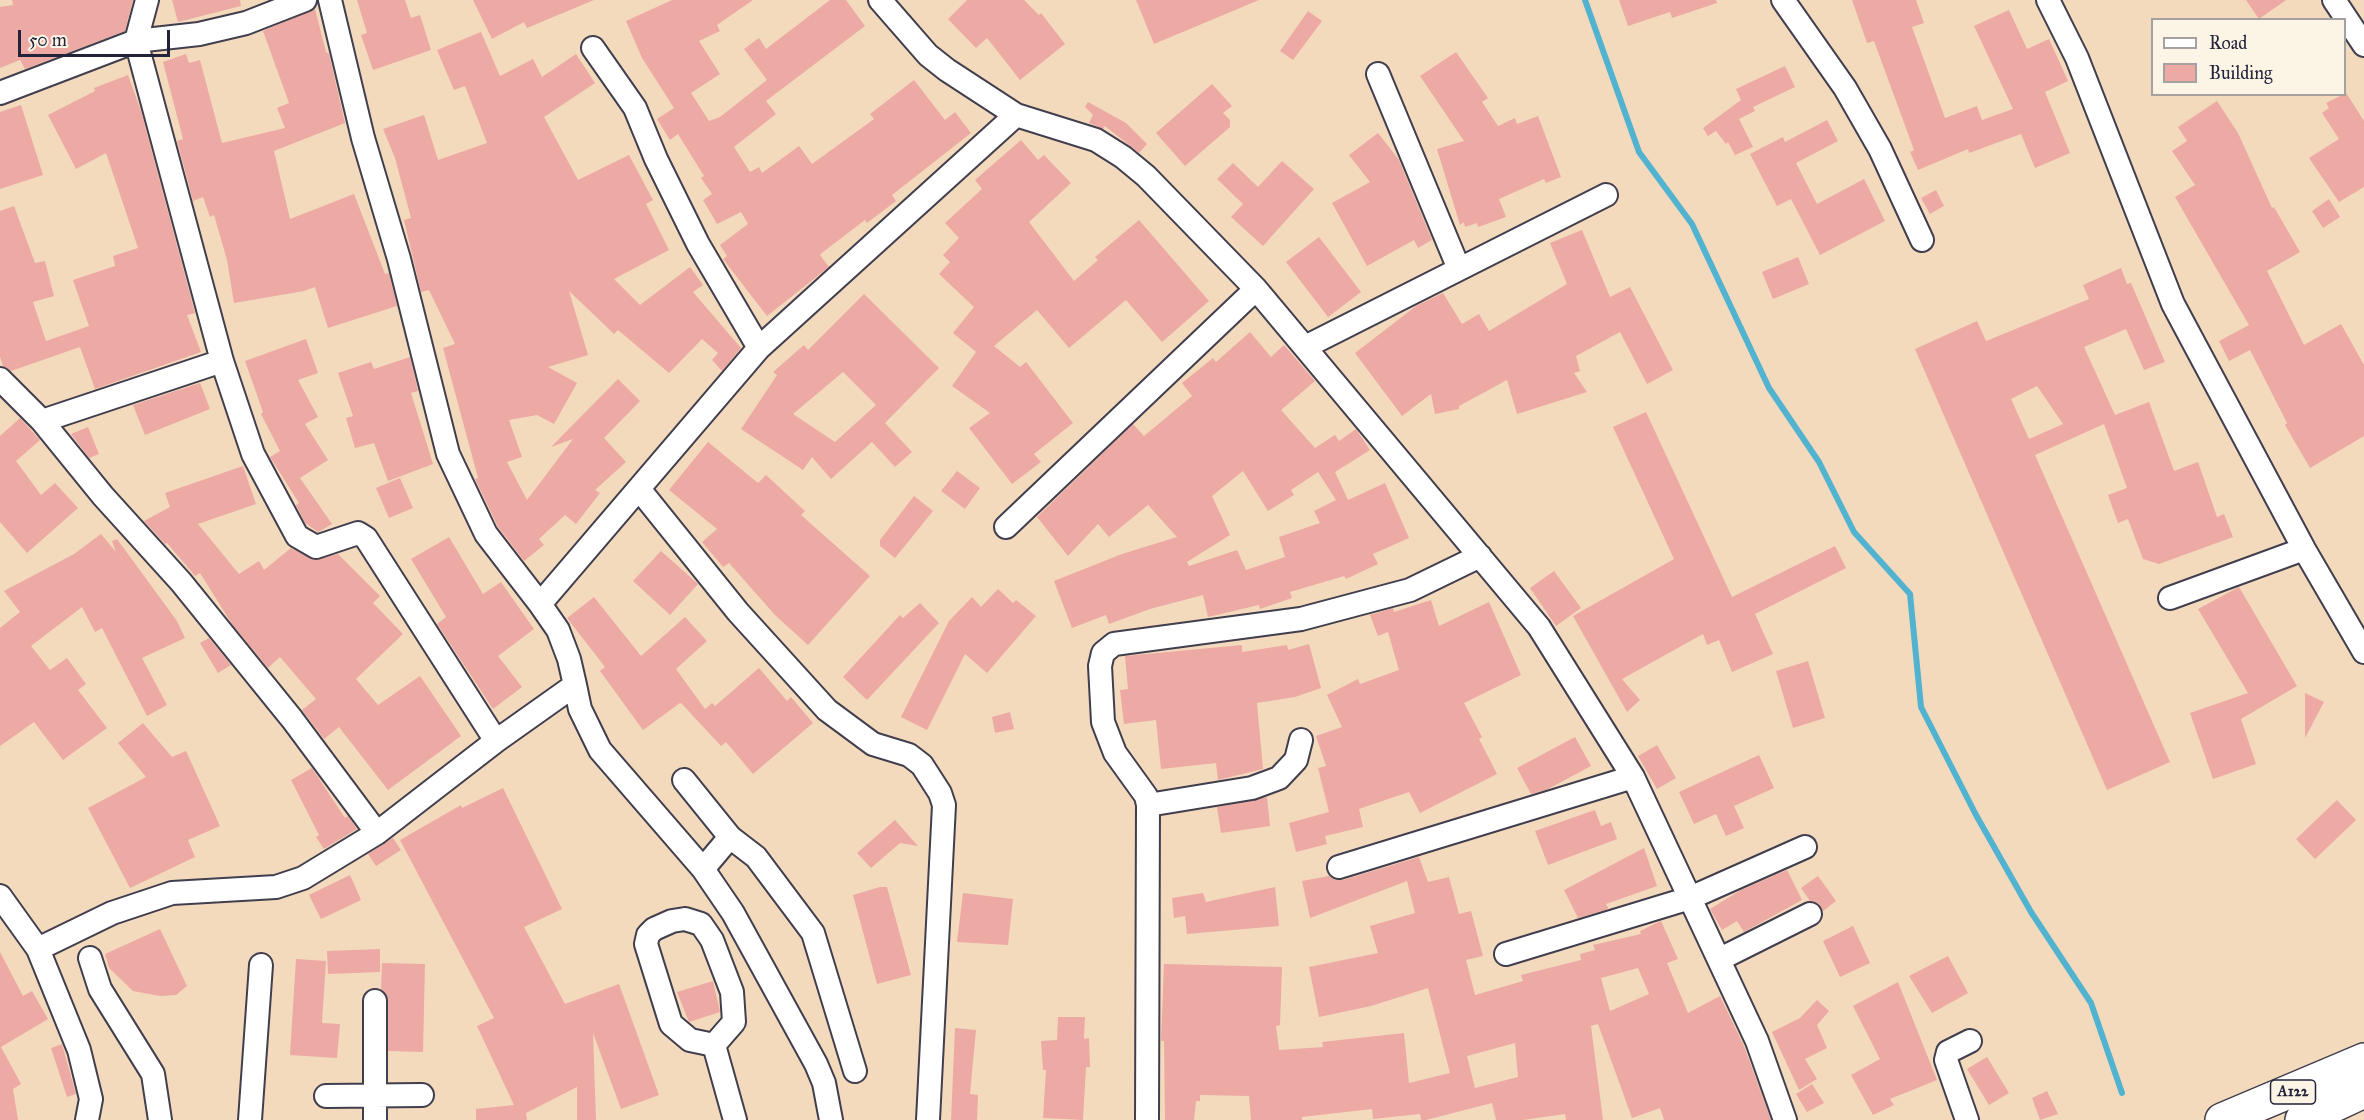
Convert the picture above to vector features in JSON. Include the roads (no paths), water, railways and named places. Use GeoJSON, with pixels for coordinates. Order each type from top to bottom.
{"type":"FeatureCollection","features":[{"type":"Feature","properties":{"kind":"highway","name":"A122"},"geometry":{"type":"LineString","coordinates":[[2222,1120],[2364,1060]]}},
{"type":"Feature","properties":{"kind":"highway","name":"A122"},"geometry":{"type":"LineString","coordinates":[[2302,1120],[2364,1091]]}},
{"type":"Feature","properties":{"kind":"street"},"geometry":{"type":"LineString","coordinates":[[147,0],[136,41],[222,361],[253,454],[297,536],[316,547],[358,533],[366,538],[496,741]]}},
{"type":"Feature","properties":{"kind":"street"},"geometry":{"type":"LineString","coordinates":[[0,93],[136,41],[199,34],[246,23],[305,0]]}},
{"type":"Feature","properties":{"kind":"street"},"geometry":{"type":"LineString","coordinates":[[330,0],[363,138],[399,259],[448,454],[486,534],[558,630],[569,659],[580,709],[600,750],[703,869],[733,913],[816,1064],[824,1083],[831,1120]]}},
{"type":"Feature","properties":{"kind":"street"},"geometry":{"type":"LineString","coordinates":[[880,0],[928,55],[1016,115],[1096,140],[1123,157],[1146,176],[1256,289],[1539,627],[1633,777],[1757,1041],[1785,1120]]}},
{"type":"Feature","properties":{"kind":"street"},"geometry":{"type":"LineString","coordinates":[[1783,0],[1845,88],[1880,149],[1922,240]]}},
{"type":"Feature","properties":{"kind":"street"},"geometry":{"type":"LineString","coordinates":[[2048,0],[2077,58],[2173,304],[2304,549],[2364,652]]}},
{"type":"Feature","properties":{"kind":"street"},"geometry":{"type":"LineString","coordinates":[[2334,0],[2364,45]]}},
{"type":"Feature","properties":{"kind":"street"},"geometry":{"type":"LineString","coordinates":[[593,48],[635,108],[656,159],[698,244],[759,348]]}},
{"type":"Feature","properties":{"kind":"street"},"geometry":{"type":"LineString","coordinates":[[1378,74],[1460,268]]}},
{"type":"Feature","properties":{"kind":"street"},"geometry":{"type":"LineString","coordinates":[[540,604],[759,348],[1016,115]]}},
{"type":"Feature","properties":{"kind":"street"},"geometry":{"type":"LineString","coordinates":[[1305,347],[1606,195]]}},
{"type":"Feature","properties":{"kind":"street"},"geometry":{"type":"LineString","coordinates":[[1006,527],[1256,289]]}},
{"type":"Feature","properties":{"kind":"street"},"geometry":{"type":"LineString","coordinates":[[42,421],[222,361]]}},
{"type":"Feature","properties":{"kind":"street"},"geometry":{"type":"LineString","coordinates":[[0,379],[42,421],[103,496],[181,582],[292,719],[377,833]]}},
{"type":"Feature","properties":{"kind":"street"},"geometry":{"type":"LineString","coordinates":[[639,489],[738,612],[827,710],[873,744],[909,755],[921,765],[940,793],[944,805],[928,1120]]}},
{"type":"Feature","properties":{"kind":"street"},"geometry":{"type":"LineString","coordinates":[[2170,598],[2304,549]]}},
{"type":"Feature","properties":{"kind":"street"},"geometry":{"type":"LineString","coordinates":[[1147,1120],[1148,805],[1146,796],[1115,753],[1103,722],[1100,666],[1103,652],[1114,644],[1301,619],[1410,590],[1480,556]]}},
{"type":"Feature","properties":{"kind":"street"},"geometry":{"type":"LineString","coordinates":[[38,949],[112,913],[172,893],[276,887],[303,878],[377,833],[496,741],[575,685]]}},
{"type":"Feature","properties":{"kind":"street"},"geometry":{"type":"LineString","coordinates":[[1148,805],[1252,788],[1280,778],[1296,760],[1301,740]]}},
{"type":"Feature","properties":{"kind":"street"},"geometry":{"type":"LineString","coordinates":[[1339,867],[1633,777]]}},
{"type":"Feature","properties":{"kind":"street"},"geometry":{"type":"LineString","coordinates":[[684,780],[730,837],[756,857],[813,933],[855,1071]]}},
{"type":"Feature","properties":{"kind":"street"},"geometry":{"type":"LineString","coordinates":[[703,869],[730,837]]}},
{"type":"Feature","properties":{"kind":"street"},"geometry":{"type":"LineString","coordinates":[[1506,954],[1690,898],[1805,847]]}},
{"type":"Feature","properties":{"kind":"street"},"geometry":{"type":"LineString","coordinates":[[0,896],[38,949],[79,1050],[91,1099],[87,1120]]}},
{"type":"Feature","properties":{"kind":"street"},"geometry":{"type":"LineString","coordinates":[[1720,959],[1810,914]]}},
{"type":"Feature","properties":{"kind":"street"},"geometry":{"type":"LineString","coordinates":[[685,919],[701,924],[724,965],[732,992],[734,1022],[714,1045],[690,1040],[671,1024],[646,944],[648,935],[654,929],[672,921],[685,919]]}},
{"type":"Feature","properties":{"kind":"street"},"geometry":{"type":"LineString","coordinates":[[90,958],[100,989],[153,1074],[160,1120]]}},
{"type":"Feature","properties":{"kind":"street"},"geometry":{"type":"LineString","coordinates":[[250,1120],[261,965]]}},
{"type":"Feature","properties":{"kind":"street"},"geometry":{"type":"LineString","coordinates":[[375,1001],[375,1120]]}},
{"type":"Feature","properties":{"kind":"street"},"geometry":{"type":"LineString","coordinates":[[1968,1120],[1946,1060],[1948,1052],[1970,1041]]}},
{"type":"Feature","properties":{"kind":"street"},"geometry":{"type":"LineString","coordinates":[[714,1045],[735,1120]]}},
{"type":"Feature","properties":{"kind":"street"},"geometry":{"type":"LineString","coordinates":[[326,1095],[422,1095]]}},
{"type":"Feature","properties":{"kind":"waterway"},"geometry":{"type":"LineString","coordinates":[[1585,0],[1639,152],[1692,224],[1769,388],[1819,462],[1854,532],[1910,594],[1921,707],[1976,815],[2031,912],[2091,1003],[2122,1093]]}}]}
